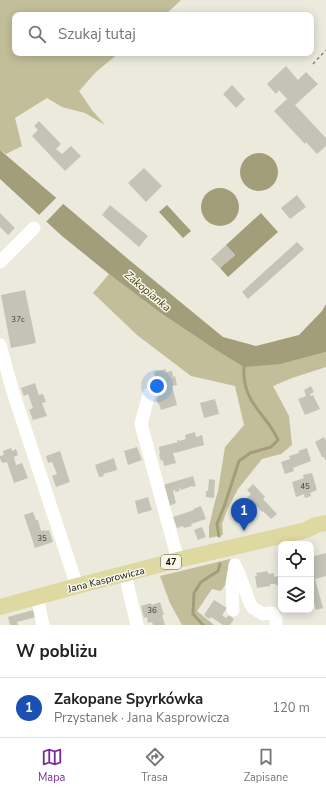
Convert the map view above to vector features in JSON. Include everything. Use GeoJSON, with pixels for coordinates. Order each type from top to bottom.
{"type":"FeatureCollection","features":[{"type":"Feature","properties":{"kind":"main road","name":"47"},"geometry":{"type":"LineString","coordinates":[[306,530],[316,525],[326,523]]}},
{"type":"Feature","properties":{"kind":"main road","name":"Jana Kasprowicza"},"geometry":{"type":"LineString","coordinates":[[0,608],[178,560],[306,530]]}},
{"type":"Feature","properties":{"kind":"main road","name":"47"},"geometry":{"type":"LineString","coordinates":[[306,530],[326,532]]}},
{"type":"Feature","properties":{"kind":"street"},"geometry":{"type":"LineString","coordinates":[[0,262],[34,228]]}},
{"type":"Feature","properties":{"kind":"street"},"geometry":{"type":"LineString","coordinates":[[0,345],[13,392],[77,586]]}},
{"type":"Feature","properties":{"kind":"street"},"geometry":{"type":"LineString","coordinates":[[149,394],[141,424],[178,560]]}},
{"type":"Feature","properties":{"kind":"street"},"geometry":{"type":"LineString","coordinates":[[232,610],[232,584],[235,565],[233,547]]}},
{"type":"Feature","properties":{"kind":"street"},"geometry":{"type":"LineString","coordinates":[[235,565],[253,608],[263,614],[272,613],[276,619],[276,625]]}},
{"type":"Feature","properties":{"kind":"street"},"geometry":{"type":"LineString","coordinates":[[125,574],[137,625]]}},
{"type":"Feature","properties":{"kind":"street"},"geometry":{"type":"LineString","coordinates":[[37,597],[43,625]]}},
{"type":"Feature","properties":{"kind":"path"},"geometry":{"type":"LineString","coordinates":[[313,64],[326,50]]}},
{"type":"Feature","properties":{"kind":"shaded area"},"geometry":{"type":"Polygon","coordinates":[[[0,0],[181,0],[168,12],[12,12],[12,56],[115,56],[96,72],[79,91],[92,110],[105,125],[85,113],[62,107],[47,98],[15,118],[22,146],[6,154],[0,150],[0,0]]]}},
{"type":"Feature","properties":{"kind":"shaded area"},"geometry":{"type":"Polygon","coordinates":[[[109,274],[162,314],[213,348],[281,364],[326,352],[326,367],[273,386],[289,416],[292,445],[281,454],[262,459],[238,489],[227,510],[222,524],[223,535],[209,538],[209,527],[218,491],[225,447],[244,425],[235,386],[191,376],[137,335],[93,293],[109,274]]]}},
{"type":"Feature","properties":{"kind":"shaded area"},"geometry":{"type":"Polygon","coordinates":[[[230,559],[228,581],[221,591],[212,589],[197,611],[214,625],[182,625],[170,603],[160,576],[230,559]]]}},
{"type":"Feature","properties":{"kind":"water","name":"Zakopianka"},"geometry":{"type":"Polygon","coordinates":[[[0,150],[128,259],[223,337],[256,346],[299,335],[322,311],[326,304],[326,352],[281,364],[244,367],[213,348],[162,314],[109,274],[62,236],[0,179],[0,150]]]}},
{"type":"Feature","properties":{"kind":"water"},"geometry":{"type":"Polygon","coordinates":[[[255,153],[263,153],[273,158],[277,165],[277,179],[273,186],[263,191],[255,191],[245,186],[243,183],[240,176],[240,168],[245,158],[248,156],[255,153]]]}},
{"type":"Feature","properties":{"kind":"water"},"geometry":{"type":"Polygon","coordinates":[[[216,188],[224,188],[234,193],[238,200],[238,214],[234,221],[224,226],[216,226],[206,221],[204,218],[201,211],[201,203],[206,193],[209,191],[216,188]]]}},
{"type":"Feature","properties":{"kind":"water"},"geometry":{"type":"Polygon","coordinates":[[[167,205],[191,231],[183,238],[159,212],[167,205]]]}},
{"type":"Feature","properties":{"kind":"water"},"geometry":{"type":"Polygon","coordinates":[[[261,213],[278,232],[228,277],[220,268],[235,255],[226,245],[261,213]]]}},
{"type":"Feature","properties":{"kind":"pier"},"geometry":{"type":"Polygon","coordinates":[[[58,196],[65,202],[45,223],[38,216],[58,196]]]}},
{"type":"Feature","properties":{"kind":"building"},"geometry":{"type":"Polygon","coordinates":[[[286,66],[298,80],[306,72],[318,84],[295,105],[326,138],[326,146],[317,154],[306,142],[305,144],[274,111],[287,99],[279,90],[276,94],[267,84],[286,66]]]}},
{"type":"Feature","properties":{"kind":"building"},"geometry":{"type":"Polygon","coordinates":[[[232,85],[245,99],[236,108],[223,94],[232,85]]]}},
{"type":"Feature","properties":{"kind":"building"},"geometry":{"type":"Polygon","coordinates":[[[39,121],[61,144],[56,149],[62,154],[71,146],[81,156],[65,171],[32,136],[38,130],[34,126],[39,121]]]}},
{"type":"Feature","properties":{"kind":"building"},"geometry":{"type":"Polygon","coordinates":[[[144,168],[162,186],[146,202],[128,183],[144,168]]]}},
{"type":"Feature","properties":{"kind":"building"},"geometry":{"type":"Polygon","coordinates":[[[297,195],[306,207],[290,219],[281,208],[297,195]]]}},
{"type":"Feature","properties":{"kind":"building"},"geometry":{"type":"Polygon","coordinates":[[[110,205],[148,236],[139,247],[102,215],[110,205]]]}},
{"type":"Feature","properties":{"kind":"building"},"geometry":{"type":"Polygon","coordinates":[[[0,213],[15,228],[8,235],[0,227],[0,213]]]}},
{"type":"Feature","properties":{"kind":"building"},"geometry":{"type":"Polygon","coordinates":[[[297,242],[304,249],[248,299],[242,292],[297,242]]]}},
{"type":"Feature","properties":{"kind":"building"},"geometry":{"type":"Polygon","coordinates":[[[226,245],[235,255],[220,268],[211,259],[226,245]]]}},
{"type":"Feature","properties":{"kind":"building"},"geometry":{"type":"Polygon","coordinates":[[[25,290],[36,343],[11,348],[1,295],[25,290]]]}},
{"type":"Feature","properties":{"kind":"building"},"geometry":{"type":"Polygon","coordinates":[[[166,369],[166,372],[172,371],[173,377],[175,376],[177,385],[172,386],[177,405],[161,410],[156,399],[158,398],[157,392],[161,391],[160,389],[158,390],[154,372],[166,369]]]}},
{"type":"Feature","properties":{"kind":"building"},"geometry":{"type":"Polygon","coordinates":[[[35,383],[39,395],[43,394],[46,402],[42,403],[47,416],[33,420],[29,410],[33,408],[28,394],[24,396],[21,388],[35,383]]]}},
{"type":"Feature","properties":{"kind":"building"},"geometry":{"type":"Polygon","coordinates":[[[311,386],[314,392],[310,394],[311,396],[313,395],[320,409],[305,415],[298,399],[306,396],[304,390],[311,386]]]}},
{"type":"Feature","properties":{"kind":"building"},"geometry":{"type":"Polygon","coordinates":[[[215,399],[219,414],[204,418],[200,403],[215,399]]]}},
{"type":"Feature","properties":{"kind":"building"},"geometry":{"type":"Polygon","coordinates":[[[195,432],[196,437],[202,435],[204,445],[173,453],[176,463],[164,466],[163,460],[161,461],[159,454],[159,447],[178,442],[177,440],[179,441],[186,439],[185,435],[195,432]]]}},
{"type":"Feature","properties":{"kind":"building"},"geometry":{"type":"Polygon","coordinates":[[[324,437],[326,440],[326,461],[324,457],[322,457],[315,442],[324,437]]]}},
{"type":"Feature","properties":{"kind":"building"},"geometry":{"type":"Polygon","coordinates":[[[137,447],[142,460],[128,465],[124,451],[137,447]]]}},
{"type":"Feature","properties":{"kind":"building"},"geometry":{"type":"Polygon","coordinates":[[[11,448],[12,451],[16,449],[18,455],[14,457],[16,465],[22,463],[28,478],[14,483],[7,462],[2,463],[0,458],[0,456],[4,455],[3,451],[11,448]]]}},
{"type":"Feature","properties":{"kind":"building"},"geometry":{"type":"Polygon","coordinates":[[[307,448],[311,461],[293,468],[294,471],[285,474],[281,462],[290,459],[289,456],[299,453],[298,451],[307,448]]]}},
{"type":"Feature","properties":{"kind":"building"},"geometry":{"type":"Polygon","coordinates":[[[60,451],[70,482],[56,487],[52,476],[57,474],[52,462],[48,463],[46,456],[60,451]]]}},
{"type":"Feature","properties":{"kind":"building"},"geometry":{"type":"Polygon","coordinates":[[[114,458],[117,470],[103,474],[104,476],[99,477],[95,465],[114,458]]]}},
{"type":"Feature","properties":{"kind":"building"},"geometry":{"type":"Polygon","coordinates":[[[312,473],[317,490],[310,493],[311,496],[305,498],[304,494],[296,497],[292,482],[304,478],[303,475],[312,473]]]}},
{"type":"Feature","properties":{"kind":"building"},"geometry":{"type":"Polygon","coordinates":[[[193,476],[196,486],[181,490],[179,488],[180,491],[173,491],[176,503],[169,506],[163,485],[193,476]]]}},
{"type":"Feature","properties":{"kind":"building"},"geometry":{"type":"Polygon","coordinates":[[[209,479],[215,480],[214,498],[206,497],[209,479]]]}},
{"type":"Feature","properties":{"kind":"building"},"geometry":{"type":"Polygon","coordinates":[[[253,484],[265,497],[263,499],[277,514],[271,519],[257,506],[252,510],[254,512],[249,516],[247,514],[243,518],[235,509],[251,494],[247,490],[253,484]]]}},
{"type":"Feature","properties":{"kind":"building"},"geometry":{"type":"Polygon","coordinates":[[[148,497],[152,510],[138,514],[135,501],[148,497]]]}},
{"type":"Feature","properties":{"kind":"building"},"geometry":{"type":"Polygon","coordinates":[[[201,506],[206,519],[191,524],[192,526],[177,528],[173,517],[201,506]]]}},
{"type":"Feature","properties":{"kind":"building"},"geometry":{"type":"Polygon","coordinates":[[[33,512],[36,520],[38,520],[41,531],[49,530],[53,542],[35,548],[24,515],[33,512]]]}},
{"type":"Feature","properties":{"kind":"building"},"geometry":{"type":"Polygon","coordinates":[[[202,527],[206,537],[198,540],[194,530],[202,527]]]}},
{"type":"Feature","properties":{"kind":"building"},"geometry":{"type":"Polygon","coordinates":[[[326,553],[326,576],[315,579],[323,608],[316,610],[314,603],[314,556],[326,553]]]}},
{"type":"Feature","properties":{"kind":"building"},"geometry":{"type":"Polygon","coordinates":[[[268,571],[268,574],[274,573],[274,577],[278,576],[278,585],[270,584],[270,586],[257,588],[256,573],[268,571]]]}},
{"type":"Feature","properties":{"kind":"building"},"geometry":{"type":"Polygon","coordinates":[[[214,600],[227,608],[222,615],[226,618],[229,615],[234,619],[230,625],[223,625],[211,617],[209,619],[204,615],[214,600]]]}},
{"type":"Feature","properties":{"kind":"building"},"geometry":{"type":"Polygon","coordinates":[[[160,602],[165,625],[153,625],[152,622],[148,623],[147,617],[144,618],[141,606],[151,603],[152,605],[160,602]]]}},
{"type":"Feature","properties":{"kind":"building"},"geometry":{"type":"Polygon","coordinates":[[[33,610],[36,617],[17,622],[18,625],[10,625],[8,617],[33,610]]]}},
{"type":"Feature","properties":{"kind":"waterway"},"geometry":{"type":"LineString","coordinates":[[219,536],[217,524],[239,461],[250,453],[271,447],[278,440],[249,395],[244,376],[245,364]]}},
{"type":"Feature","properties":{"kind":"waterway"},"geometry":{"type":"LineString","coordinates":[[203,625],[193,614],[194,593],[201,582],[218,571],[220,564]]}},
{"type":"Feature","properties":{"kind":"place","name":"Zakopane Spyrkówka"},"geometry":{"type":"Point","coordinates":[244,531]}}]}
